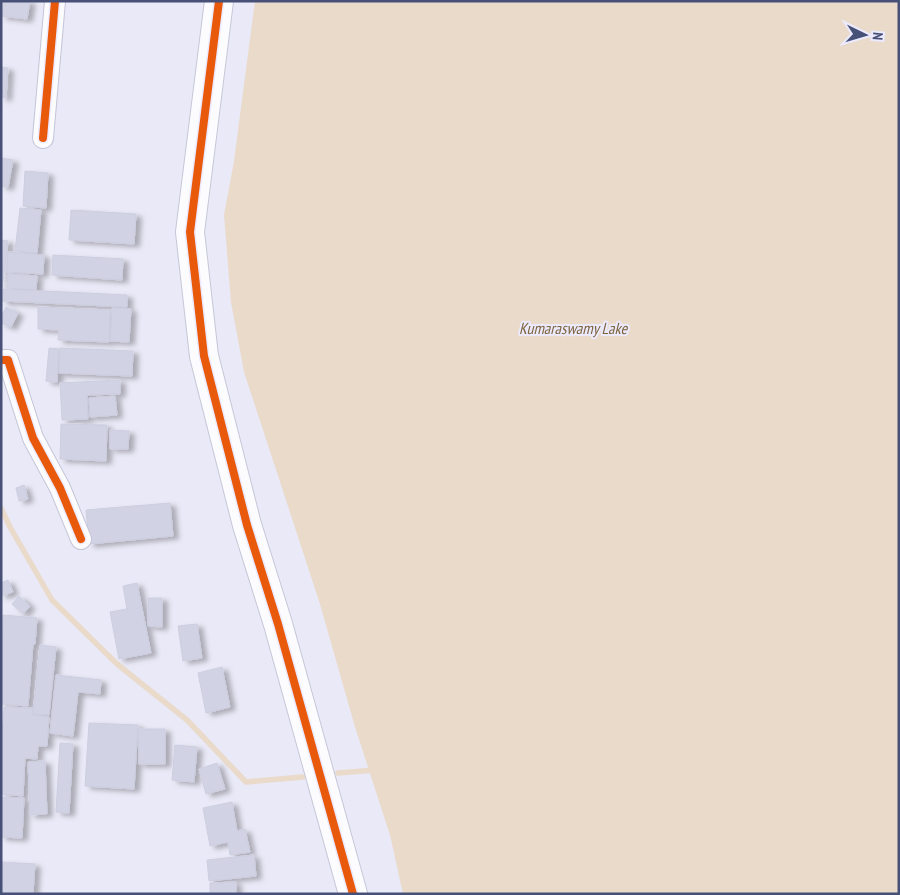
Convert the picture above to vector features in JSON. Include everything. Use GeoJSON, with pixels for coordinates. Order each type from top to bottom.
{"type":"FeatureCollection","features":[{"type":"Feature","properties":{"kind":"street"},"geometry":{"type":"LineString","coordinates":[[42,138],[55,1]]}},
{"type":"Feature","properties":{"kind":"street"},"geometry":{"type":"LineString","coordinates":[[219,1],[190,232],[204,356],[247,525],[278,624],[353,894]]}},
{"type":"Feature","properties":{"kind":"street"},"geometry":{"type":"LineString","coordinates":[[1,360],[8,360],[33,438],[60,488],[81,539]]}},
{"type":"Feature","properties":{"kind":"water","name":"Kumaraswamy Lake"},"geometry":{"type":"Polygon","coordinates":[[[255,1],[899,1],[899,894],[403,894],[390,835],[355,727],[320,604],[244,372],[231,302],[224,215],[234,161],[255,1]]]}},
{"type":"Feature","properties":{"kind":"building"},"geometry":{"type":"Polygon","coordinates":[[[1,1],[30,1],[27,19],[1,16],[1,1]]]}},
{"type":"Feature","properties":{"kind":"building"},"geometry":{"type":"Polygon","coordinates":[[[1,67],[8,68],[6,98],[1,97],[1,67]]]}},
{"type":"Feature","properties":{"kind":"building"},"geometry":{"type":"Polygon","coordinates":[[[1,158],[13,160],[8,187],[1,186],[1,158]]]}},
{"type":"Feature","properties":{"kind":"building"},"geometry":{"type":"Polygon","coordinates":[[[25,171],[48,173],[46,208],[23,206],[25,171]]]}},
{"type":"Feature","properties":{"kind":"building"},"geometry":{"type":"Polygon","coordinates":[[[20,208],[41,210],[37,253],[15,251],[20,208]]]}},
{"type":"Feature","properties":{"kind":"building"},"geometry":{"type":"Polygon","coordinates":[[[71,210],[136,214],[134,244],[69,240],[71,210]]]}},
{"type":"Feature","properties":{"kind":"building"},"geometry":{"type":"Polygon","coordinates":[[[1,240],[8,241],[1,297],[1,240]]]}},
{"type":"Feature","properties":{"kind":"building"},"geometry":{"type":"Polygon","coordinates":[[[8,252],[44,255],[43,274],[6,272],[8,252]]]}},
{"type":"Feature","properties":{"kind":"building"},"geometry":{"type":"Polygon","coordinates":[[[53,255],[123,259],[122,280],[52,275],[53,255]]]}},
{"type":"Feature","properties":{"kind":"building"},"geometry":{"type":"Polygon","coordinates":[[[8,274],[37,276],[36,290],[7,288],[8,274]]]}},
{"type":"Feature","properties":{"kind":"building"},"geometry":{"type":"Polygon","coordinates":[[[3,289],[127,295],[127,307],[2,301],[3,289]]]}},
{"type":"Feature","properties":{"kind":"building"},"geometry":{"type":"Polygon","coordinates":[[[6,307],[18,313],[11,327],[1,323],[1,317],[6,307]]]}},
{"type":"Feature","properties":{"kind":"building"},"geometry":{"type":"Polygon","coordinates":[[[38,307],[110,310],[109,342],[58,340],[59,330],[38,329],[38,307]]]}},
{"type":"Feature","properties":{"kind":"building"},"geometry":{"type":"Polygon","coordinates":[[[112,308],[131,309],[129,342],[110,341],[112,308]]]}},
{"type":"Feature","properties":{"kind":"building"},"geometry":{"type":"Polygon","coordinates":[[[49,348],[59,349],[57,382],[46,381],[49,348]]]}},
{"type":"Feature","properties":{"kind":"building"},"geometry":{"type":"Polygon","coordinates":[[[60,348],[133,351],[132,376],[59,373],[60,348]]]}},
{"type":"Feature","properties":{"kind":"building"},"geometry":{"type":"Polygon","coordinates":[[[120,380],[120,394],[87,395],[88,419],[62,420],[60,383],[120,380]]]}},
{"type":"Feature","properties":{"kind":"building"},"geometry":{"type":"Polygon","coordinates":[[[115,396],[117,415],[90,417],[89,398],[115,396]]]}},
{"type":"Feature","properties":{"kind":"building"},"geometry":{"type":"Polygon","coordinates":[[[61,424],[107,425],[106,461],[60,459],[61,424]]]}},
{"type":"Feature","properties":{"kind":"building"},"geometry":{"type":"Polygon","coordinates":[[[110,430],[129,431],[128,449],[110,449],[110,430]]]}},
{"type":"Feature","properties":{"kind":"building"},"geometry":{"type":"Polygon","coordinates":[[[24,485],[28,499],[19,501],[16,488],[24,485]]]}},
{"type":"Feature","properties":{"kind":"building"},"geometry":{"type":"Polygon","coordinates":[[[170,503],[173,536],[89,544],[86,510],[170,503]]]}},
{"type":"Feature","properties":{"kind":"building"},"geometry":{"type":"Polygon","coordinates":[[[8,580],[13,592],[1,596],[1,583],[8,580]]]}},
{"type":"Feature","properties":{"kind":"building"},"geometry":{"type":"Polygon","coordinates":[[[137,583],[151,653],[119,659],[110,612],[127,609],[123,586],[137,583]]]}},
{"type":"Feature","properties":{"kind":"building"},"geometry":{"type":"Polygon","coordinates":[[[19,596],[30,606],[23,614],[12,604],[19,596]]]}},
{"type":"Feature","properties":{"kind":"building"},"geometry":{"type":"Polygon","coordinates":[[[148,598],[162,598],[162,627],[148,626],[148,598]]]}},
{"type":"Feature","properties":{"kind":"building"},"geometry":{"type":"Polygon","coordinates":[[[3,615],[37,618],[28,706],[1,704],[3,615]]]}},
{"type":"Feature","properties":{"kind":"building"},"geometry":{"type":"Polygon","coordinates":[[[197,624],[202,658],[183,661],[178,626],[197,624]]]}},
{"type":"Feature","properties":{"kind":"building"},"geometry":{"type":"Polygon","coordinates":[[[40,645],[56,647],[49,715],[33,714],[40,645]]]}},
{"type":"Feature","properties":{"kind":"building"},"geometry":{"type":"Polygon","coordinates":[[[222,667],[230,707],[206,713],[198,673],[222,667]]]}},
{"type":"Feature","properties":{"kind":"building"},"geometry":{"type":"Polygon","coordinates":[[[56,675],[101,680],[100,694],[78,692],[73,736],[50,733],[56,675]]]}},
{"type":"Feature","properties":{"kind":"building"},"geometry":{"type":"Polygon","coordinates":[[[4,707],[33,708],[32,715],[49,717],[47,746],[38,746],[37,759],[25,758],[23,796],[1,794],[1,750],[4,707]]]}},
{"type":"Feature","properties":{"kind":"building"},"geometry":{"type":"Polygon","coordinates":[[[89,723],[138,725],[134,789],[85,786],[89,723]]]}},
{"type":"Feature","properties":{"kind":"building"},"geometry":{"type":"Polygon","coordinates":[[[138,729],[165,729],[165,764],[139,764],[138,729]]]}},
{"type":"Feature","properties":{"kind":"building"},"geometry":{"type":"Polygon","coordinates":[[[60,743],[73,744],[69,813],[56,812],[60,743]]]}},
{"type":"Feature","properties":{"kind":"building"},"geometry":{"type":"Polygon","coordinates":[[[175,745],[197,747],[194,782],[172,780],[175,745]]]}},
{"type":"Feature","properties":{"kind":"building"},"geometry":{"type":"Polygon","coordinates":[[[45,761],[47,814],[30,815],[28,762],[45,761]]]}},
{"type":"Feature","properties":{"kind":"building"},"geometry":{"type":"Polygon","coordinates":[[[217,763],[225,789],[206,794],[199,769],[217,763]]]}},
{"type":"Feature","properties":{"kind":"building"},"geometry":{"type":"Polygon","coordinates":[[[1,797],[24,798],[22,838],[1,837],[1,797]]]}},
{"type":"Feature","properties":{"kind":"building"},"geometry":{"type":"Polygon","coordinates":[[[232,802],[237,831],[245,829],[250,852],[230,855],[228,842],[210,846],[203,808],[232,802]]]}},
{"type":"Feature","properties":{"kind":"building"},"geometry":{"type":"Polygon","coordinates":[[[254,855],[256,876],[209,881],[207,860],[254,855]]]}},
{"type":"Feature","properties":{"kind":"building"},"geometry":{"type":"Polygon","coordinates":[[[1,862],[35,864],[33,894],[1,894],[1,862]]]}},
{"type":"Feature","properties":{"kind":"building"},"geometry":{"type":"Polygon","coordinates":[[[236,882],[236,894],[210,894],[210,883],[236,882]]]}},
{"type":"Feature","properties":{"kind":"waterway"},"geometry":{"type":"LineString","coordinates":[[1,508],[52,600],[117,664],[187,720],[246,782],[303,777]]}},
{"type":"Feature","properties":{"kind":"waterway"},"geometry":{"type":"LineString","coordinates":[[338,773],[376,770]]}},
{"type":"Feature","properties":{"kind":"cycle path"},"geometry":{"type":"LineString","coordinates":[[43,138],[55,1]]}},
{"type":"Feature","properties":{"kind":"cycle path"},"geometry":{"type":"LineString","coordinates":[[219,1],[190,232],[204,356],[247,525],[278,624],[353,894]]}},
{"type":"Feature","properties":{"kind":"cycle path"},"geometry":{"type":"LineString","coordinates":[[1,360],[8,360],[33,438],[60,488],[81,539]]}}]}
